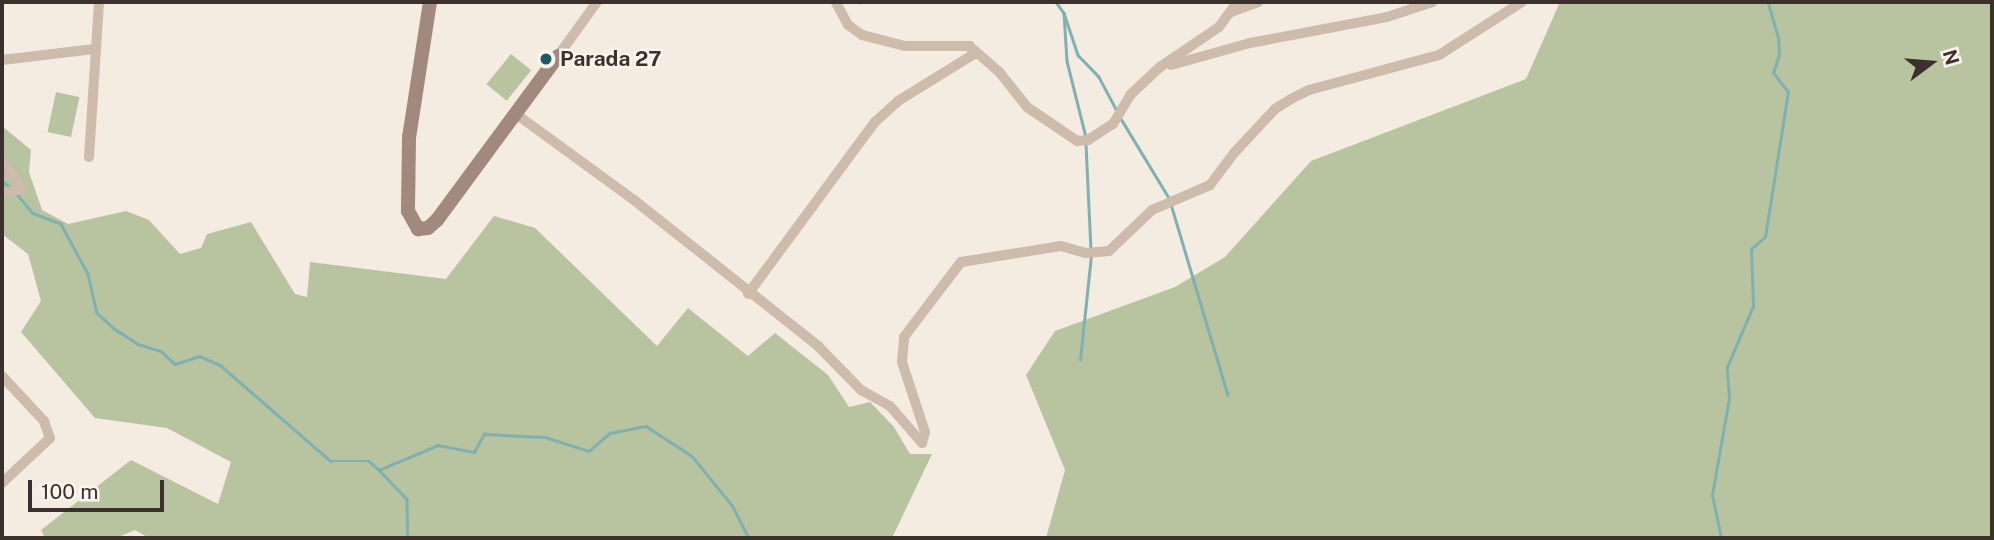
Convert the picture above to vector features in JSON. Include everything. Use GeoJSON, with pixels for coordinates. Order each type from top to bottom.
{"type":"FeatureCollection","features":[{"type":"Feature","properties":{"kind":"street"},"geometry":{"type":"LineString","coordinates":[[89,157],[99,2]]}},
{"type":"Feature","properties":{"kind":"street"},"geometry":{"type":"LineString","coordinates":[[430,2],[409,136],[408,211],[413,225],[422,229],[433,225],[597,2]]}},
{"type":"Feature","properties":{"kind":"street"},"geometry":{"type":"LineString","coordinates":[[836,2],[848,25],[862,35],[905,46],[974,50],[1000,72],[1027,107],[1077,141],[1088,140],[1113,124],[1131,94],[1160,67],[1199,45],[1237,2]]}},
{"type":"Feature","properties":{"kind":"street"},"geometry":{"type":"LineString","coordinates":[[1228,13],[1258,2]]}},
{"type":"Feature","properties":{"kind":"street"},"geometry":{"type":"LineString","coordinates":[[1160,67],[1250,43],[1387,17],[1433,2]]}},
{"type":"Feature","properties":{"kind":"street"},"geometry":{"type":"LineString","coordinates":[[516,114],[634,200],[748,294],[818,346],[861,390],[890,406],[922,443],[925,432],[902,362],[904,337],[961,262],[1061,246],[1086,253],[1109,251],[1152,210],[1210,185],[1234,153],[1275,109],[1291,99],[1309,90],[1439,55],[1522,2]]}},
{"type":"Feature","properties":{"kind":"street"},"geometry":{"type":"LineString","coordinates":[[2,60],[94,50]]}},
{"type":"Feature","properties":{"kind":"street"},"geometry":{"type":"LineString","coordinates":[[748,294],[875,121],[946,69],[972,58],[974,50]]}},
{"type":"Feature","properties":{"kind":"street"},"geometry":{"type":"LineString","coordinates":[[2,161],[22,189],[2,193]]}},
{"type":"Feature","properties":{"kind":"street"},"geometry":{"type":"LineString","coordinates":[[2,376],[44,421],[50,438],[2,483]]}},
{"type":"Feature","properties":{"kind":"green space"},"geometry":{"type":"Polygon","coordinates":[[[1560,2],[1992,2],[1992,538],[1046,538],[1065,470],[1026,375],[1055,331],[1175,287],[1225,257],[1311,161],[1526,79],[1560,2]]]}},
{"type":"Feature","properties":{"kind":"green space"},"geometry":{"type":"Polygon","coordinates":[[[511,54],[531,70],[507,101],[486,84],[511,54]]]}},
{"type":"Feature","properties":{"kind":"green space"},"geometry":{"type":"Polygon","coordinates":[[[56,92],[79,97],[71,137],[47,132],[56,92]]]}},
{"type":"Feature","properties":{"kind":"green space"},"geometry":{"type":"Polygon","coordinates":[[[2,126],[31,150],[29,172],[42,210],[68,224],[126,211],[149,220],[180,254],[201,248],[207,234],[251,222],[295,294],[307,297],[310,262],[446,279],[494,216],[535,228],[657,346],[688,308],[748,356],[775,333],[828,375],[849,407],[870,402],[894,427],[910,454],[932,454],[892,538],[149,538],[135,530],[116,538],[45,538],[41,530],[131,460],[218,504],[231,462],[167,428],[95,418],[21,332],[41,301],[28,254],[2,234],[2,126]]]}},
{"type":"Feature","properties":{"kind":"waterway"},"geometry":{"type":"LineString","coordinates":[[1056,2],[1064,13],[1067,61],[1086,137]]}},
{"type":"Feature","properties":{"kind":"waterway"},"geometry":{"type":"LineString","coordinates":[[1721,538],[1712,495],[1729,399],[1727,367],[1753,306],[1751,249],[1765,237],[1788,92],[1773,73],[1779,55],[1778,38],[1768,2]]}},
{"type":"Feature","properties":{"kind":"waterway"},"geometry":{"type":"LineString","coordinates":[[1064,13],[1078,55],[1099,77],[1117,111]]}},
{"type":"Feature","properties":{"kind":"waterway"},"geometry":{"type":"LineString","coordinates":[[1120,117],[1169,198]]}},
{"type":"Feature","properties":{"kind":"waterway"},"geometry":{"type":"LineString","coordinates":[[1086,144],[1091,249]]}},
{"type":"Feature","properties":{"kind":"waterway"},"geometry":{"type":"LineString","coordinates":[[2,181],[11,188]]}},
{"type":"Feature","properties":{"kind":"waterway"},"geometry":{"type":"LineString","coordinates":[[16,193],[33,213],[61,224],[88,274],[97,313],[115,329],[138,344],[161,351],[175,364],[199,356],[220,365],[331,461],[369,461],[379,470],[438,445],[474,452],[484,434],[545,437],[589,451],[610,433],[646,426],[692,456],[732,505],[749,538]]}},
{"type":"Feature","properties":{"kind":"waterway"},"geometry":{"type":"LineString","coordinates":[[1171,204],[1228,395]]}},
{"type":"Feature","properties":{"kind":"waterway"},"geometry":{"type":"LineString","coordinates":[[1080,360],[1091,256]]}},
{"type":"Feature","properties":{"kind":"waterway"},"geometry":{"type":"LineString","coordinates":[[379,470],[407,499],[408,538]]}},
{"type":"Feature","properties":{"kind":"place","name":"Parada 27"},"geometry":{"type":"Point","coordinates":[546,59]}}]}
